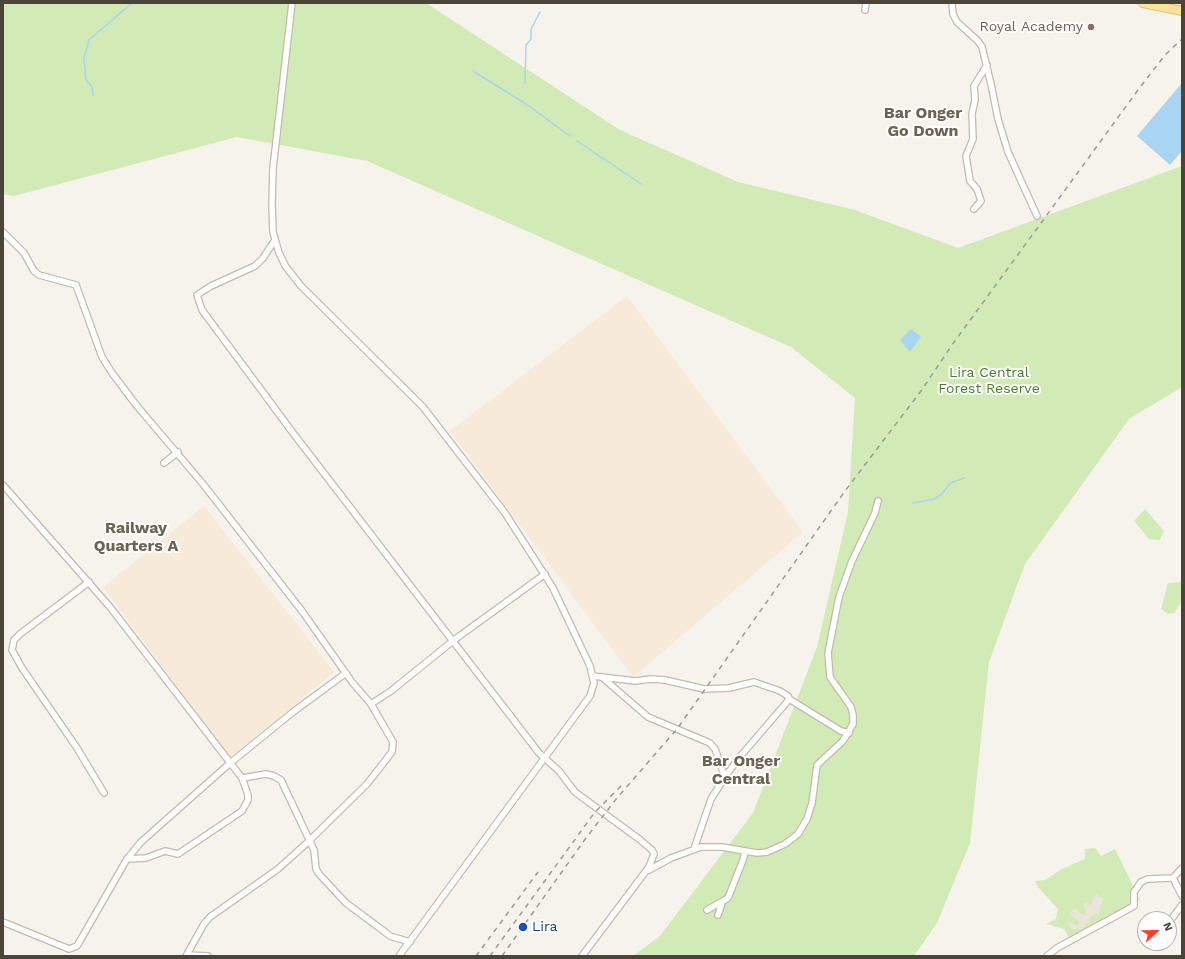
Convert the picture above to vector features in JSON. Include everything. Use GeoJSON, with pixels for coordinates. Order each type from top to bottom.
{"type":"FeatureCollection","features":[{"type":"Feature","properties":{"kind":"main road"},"geometry":{"type":"LineString","coordinates":[[1142,3],[1182,11]]}},
{"type":"Feature","properties":{"kind":"street"},"geometry":{"type":"LineString","coordinates":[[292,3],[273,168],[272,204],[275,240],[282,260],[301,286],[398,380],[433,418],[505,513],[545,574],[580,644],[593,676],[593,690],[590,696],[399,956]]}},
{"type":"Feature","properties":{"kind":"street"},"geometry":{"type":"LineString","coordinates":[[865,10],[866,3]]}},
{"type":"Feature","properties":{"kind":"street"},"geometry":{"type":"LineString","coordinates":[[952,3],[953,14],[957,22],[978,41],[987,65],[998,119],[1008,152],[1037,216]]}},
{"type":"Feature","properties":{"kind":"street"},"geometry":{"type":"LineString","coordinates":[[974,209],[981,201],[977,189],[970,181],[966,156],[973,139],[972,114],[975,100],[973,88],[987,65]]}},
{"type":"Feature","properties":{"kind":"street"},"geometry":{"type":"LineString","coordinates":[[3,232],[24,252],[34,271],[39,275],[76,285],[107,366],[137,406],[178,452],[302,611],[346,673],[371,704],[394,742],[392,752],[367,784],[309,841],[278,869],[210,917],[204,924],[186,955],[208,956]]}},
{"type":"Feature","properties":{"kind":"street"},"geometry":{"type":"LineString","coordinates":[[275,240],[263,258],[255,266],[212,286],[197,295],[199,305],[289,427],[454,640],[510,716],[545,758],[559,771],[575,792],[652,850],[654,854],[653,860],[645,872],[582,956]]}},
{"type":"Feature","properties":{"kind":"street"},"geometry":{"type":"LineString","coordinates":[[164,463],[178,452]]}},
{"type":"Feature","properties":{"kind":"street"},"geometry":{"type":"LineString","coordinates":[[3,485],[89,582],[200,724],[229,764],[242,778],[248,795],[248,800],[242,811],[178,854],[165,851],[146,858],[127,860]]}},
{"type":"Feature","properties":{"kind":"street"},"geometry":{"type":"LineString","coordinates":[[645,872],[655,865],[701,847],[722,847],[757,854],[767,852],[785,844],[798,834],[807,819],[811,808],[817,765],[843,741],[853,724],[853,714],[850,707],[830,677],[828,653],[839,597],[852,561],[875,513],[878,501]]}},
{"type":"Feature","properties":{"kind":"street"},"geometry":{"type":"LineString","coordinates":[[371,704],[391,691],[454,640],[545,574]]}},
{"type":"Feature","properties":{"kind":"street"},"geometry":{"type":"LineString","coordinates":[[89,582],[20,634],[14,640],[12,650],[22,668],[77,748],[104,793]]}},
{"type":"Feature","properties":{"kind":"street"},"geometry":{"type":"LineString","coordinates":[[3,922],[69,949],[77,946],[127,860],[141,842],[229,764],[293,712],[346,673]]}},
{"type":"Feature","properties":{"kind":"street"},"geometry":{"type":"LineString","coordinates":[[593,676],[602,678],[665,680],[704,689],[729,688],[754,682],[784,693],[789,699],[841,732],[849,733]]}},
{"type":"Feature","properties":{"kind":"street"},"geometry":{"type":"LineString","coordinates":[[602,678],[648,717],[713,745],[725,778]]}},
{"type":"Feature","properties":{"kind":"street"},"geometry":{"type":"LineString","coordinates":[[694,849],[711,799],[725,778],[789,699]]}},
{"type":"Feature","properties":{"kind":"street"},"geometry":{"type":"LineString","coordinates":[[841,732],[843,741]]}},
{"type":"Feature","properties":{"kind":"street"},"geometry":{"type":"LineString","coordinates":[[242,778],[266,774],[281,780],[314,850],[319,874],[346,903],[390,936],[410,942]]}},
{"type":"Feature","properties":{"kind":"street"},"geometry":{"type":"LineString","coordinates":[[707,910],[722,903],[728,898],[745,852]]}},
{"type":"Feature","properties":{"kind":"street"},"geometry":{"type":"LineString","coordinates":[[1047,956],[1057,948],[1134,906],[1134,892],[1141,882],[1148,878],[1173,878],[1182,868]]}},
{"type":"Feature","properties":{"kind":"street"},"geometry":{"type":"LineString","coordinates":[[1173,878],[1182,896]]}},
{"type":"Feature","properties":{"kind":"street"},"geometry":{"type":"LineString","coordinates":[[718,915],[722,903]]}},
{"type":"Feature","properties":{"kind":"shaded area"},"geometry":{"type":"Polygon","coordinates":[[[627,296],[803,532],[633,677],[450,431],[627,296]]]}},
{"type":"Feature","properties":{"kind":"shaded area"},"geometry":{"type":"Polygon","coordinates":[[[204,506],[334,672],[230,758],[103,587],[204,506]]]}},
{"type":"Feature","properties":{"kind":"shaded area"},"geometry":{"type":"Polygon","coordinates":[[[1096,894],[1103,899],[1098,914],[1094,914],[1089,918],[1089,924],[1083,929],[1069,929],[1070,921],[1079,921],[1070,914],[1074,909],[1086,916],[1084,906],[1096,894]]]}},
{"type":"Feature","properties":{"kind":"green space","name":"Lira Central Forest Reserve"},"geometry":{"type":"Polygon","coordinates":[[[3,3],[426,3],[620,130],[738,182],[855,210],[958,248],[1182,166],[1182,387],[1129,419],[1025,564],[989,662],[970,843],[937,923],[914,956],[633,956],[660,936],[753,813],[817,647],[848,512],[855,398],[791,347],[367,161],[237,137],[14,196],[3,194],[3,3]]]}},
{"type":"Feature","properties":{"kind":"green space"},"geometry":{"type":"Polygon","coordinates":[[[1145,509],[1164,531],[1160,540],[1149,539],[1134,521],[1145,509]]]}},
{"type":"Feature","properties":{"kind":"green space"},"geometry":{"type":"Polygon","coordinates":[[[1168,583],[1182,583],[1182,601],[1174,613],[1168,614],[1161,609],[1168,583]]]}},
{"type":"Feature","properties":{"kind":"green space"},"geometry":{"type":"Polygon","coordinates":[[[1095,848],[1101,856],[1115,849],[1140,900],[1070,939],[1064,929],[1046,924],[1056,919],[1058,909],[1038,887],[1035,881],[1045,880],[1062,869],[1085,859],[1085,849],[1095,848]],[[1096,894],[1092,900],[1092,906],[1086,903],[1084,906],[1087,915],[1085,916],[1074,909],[1070,914],[1079,921],[1078,925],[1070,922],[1069,929],[1083,929],[1086,924],[1089,924],[1089,918],[1094,914],[1098,914],[1103,899],[1096,894]]]}},
{"type":"Feature","properties":{"kind":"water"},"geometry":{"type":"Polygon","coordinates":[[[1182,83],[1182,151],[1170,165],[1137,136],[1182,83]]]}},
{"type":"Feature","properties":{"kind":"water"},"geometry":{"type":"Polygon","coordinates":[[[911,329],[921,337],[910,352],[900,340],[911,329]]]}},
{"type":"Feature","properties":{"kind":"waterway"},"geometry":{"type":"LineString","coordinates":[[93,95],[92,87],[86,80],[84,58],[89,40],[132,3]]}},
{"type":"Feature","properties":{"kind":"waterway"},"geometry":{"type":"LineString","coordinates":[[525,83],[526,45],[531,39],[531,29],[540,12]]}},
{"type":"Feature","properties":{"kind":"waterway"},"geometry":{"type":"LineString","coordinates":[[473,71],[526,104],[570,136]]}},
{"type":"Feature","properties":{"kind":"waterway"},"geometry":{"type":"LineString","coordinates":[[577,141],[641,184]]}},
{"type":"Feature","properties":{"kind":"waterway"},"geometry":{"type":"LineString","coordinates":[[913,503],[934,499],[942,494],[950,483],[964,478]]}},
{"type":"Feature","properties":{"kind":"railway"},"geometry":{"type":"LineString","coordinates":[[502,956],[586,838],[617,798],[677,729],[845,491],[921,391],[952,345],[1138,90],[1165,55],[1182,39]]}},
{"type":"Feature","properties":{"kind":"railway"},"geometry":{"type":"LineString","coordinates":[[490,956],[595,812],[621,786]]}},
{"type":"Feature","properties":{"kind":"railway"},"geometry":{"type":"LineString","coordinates":[[476,956],[538,872]]}},
{"type":"Feature","properties":{"kind":"place","name":"Royal Academy"},"geometry":{"type":"Point","coordinates":[1091,27]}},
{"type":"Feature","properties":{"kind":"place","name":"Lira"},"geometry":{"type":"Point","coordinates":[523,927]}},
{"type":"Feature","properties":{"kind":"district","name":"Bar Onger Go Down"},"geometry":{"type":"Point","coordinates":[923,122]}},
{"type":"Feature","properties":{"kind":"district","name":"Railway Quarters A"},"geometry":{"type":"Point","coordinates":[136,537]}},
{"type":"Feature","properties":{"kind":"district","name":"Bar Onger Central"},"geometry":{"type":"Point","coordinates":[741,770]}}]}
